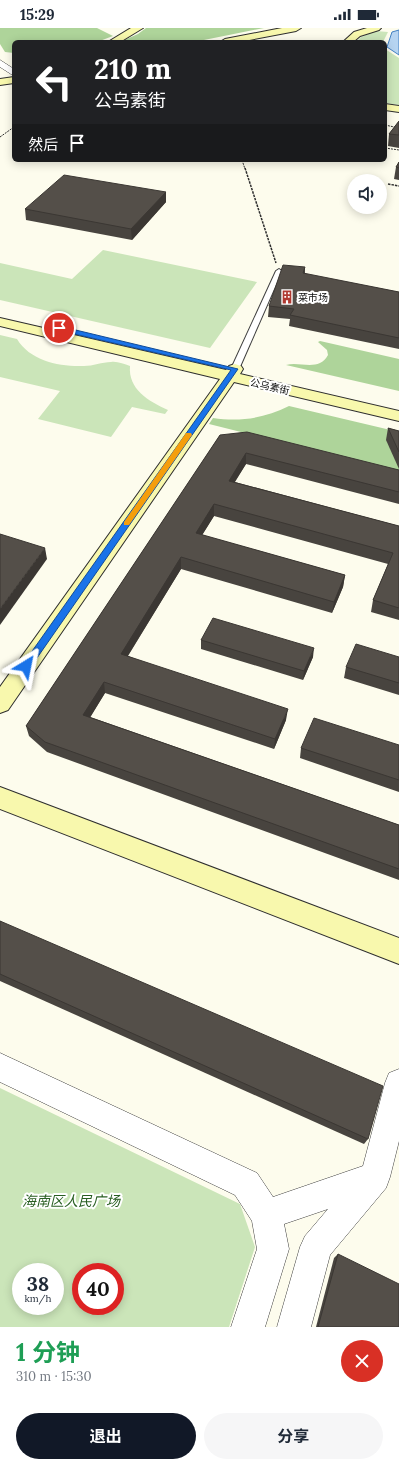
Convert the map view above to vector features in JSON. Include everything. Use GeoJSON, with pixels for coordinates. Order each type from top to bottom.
{"type":"FeatureCollection","features":[{"type":"Feature","properties":{"kind":"main road"},"geometry":{"type":"LineString","coordinates":[[117,40],[138,28]]}},
{"type":"Feature","properties":{"kind":"main road"},"geometry":{"type":"LineString","coordinates":[[232,40],[284,28]]}},
{"type":"Feature","properties":{"kind":"main road"},"geometry":{"type":"LineString","coordinates":[[350,40],[358,34],[376,28]]}},
{"type":"Feature","properties":{"kind":"main road"},"geometry":{"type":"LineString","coordinates":[[234,40],[302,29]]}},
{"type":"Feature","properties":{"kind":"main road"},"geometry":{"type":"LineString","coordinates":[[256,40],[302,29]]}},
{"type":"Feature","properties":{"kind":"main road"},"geometry":{"type":"LineString","coordinates":[[0,79],[12,77]]}},
{"type":"Feature","properties":{"kind":"main road"},"geometry":{"type":"LineString","coordinates":[[0,82],[12,80]]}},
{"type":"Feature","properties":{"kind":"main road"},"geometry":{"type":"LineString","coordinates":[[387,107],[399,109]]}},
{"type":"Feature","properties":{"kind":"main road","name":"公乌素街"},"geometry":{"type":"LineString","coordinates":[[0,315],[399,416]]}},
{"type":"Feature","properties":{"kind":"main road","name":"公乌素街"},"geometry":{"type":"LineString","coordinates":[[0,322],[399,408]]}},
{"type":"Feature","properties":{"kind":"main road"},"geometry":{"type":"LineString","coordinates":[[0,704],[232,373]]}},
{"type":"Feature","properties":{"kind":"main road"},"geometry":{"type":"LineString","coordinates":[[0,798],[399,951]]}},
{"type":"Feature","properties":{"kind":"street"},"geometry":{"type":"LineString","coordinates":[[0,62],[12,71]]}},
{"type":"Feature","properties":{"kind":"street"},"geometry":{"type":"LineString","coordinates":[[0,1067],[246,1184],[267,1215],[273,1250],[248,1327]]}},
{"type":"Feature","properties":{"kind":"street"},"geometry":{"type":"LineString","coordinates":[[294,1327],[316,1247],[375,1177],[399,1083]]}},
{"type":"Feature","properties":{"kind":"street"},"geometry":{"type":"LineString","coordinates":[[267,1215],[375,1177]]}},
{"type":"Feature","properties":{"kind":"lane"},"geometry":{"type":"LineString","coordinates":[[232,373],[279,271]]}},
{"type":"Feature","properties":{"kind":"path"},"geometry":{"type":"LineString","coordinates":[[387,125],[399,128]]}},
{"type":"Feature","properties":{"kind":"path"},"geometry":{"type":"LineString","coordinates":[[0,137],[12,128]]}},
{"type":"Feature","properties":{"kind":"path"},"geometry":{"type":"LineString","coordinates":[[387,148],[399,150]]}},
{"type":"Feature","properties":{"kind":"path"},"geometry":{"type":"LineString","coordinates":[[243,162],[279,271]]}},
{"type":"Feature","properties":{"kind":"path"},"geometry":{"type":"LineString","coordinates":[[388,184],[399,186]]}},
{"type":"Feature","properties":{"kind":"green space"},"geometry":{"type":"Polygon","coordinates":[[[0,28],[97,28],[113,36],[102,40],[12,40],[12,53],[5,52],[0,44],[0,28]]]}},
{"type":"Feature","properties":{"kind":"green space"},"geometry":{"type":"Polygon","coordinates":[[[146,28],[264,28],[204,40],[124,40],[138,34],[146,28]]]}},
{"type":"Feature","properties":{"kind":"green space"},"geometry":{"type":"Polygon","coordinates":[[[376,31],[388,32],[384,40],[358,40],[361,37],[376,31]]]}},
{"type":"Feature","properties":{"kind":"green space"},"geometry":{"type":"Polygon","coordinates":[[[387,50],[399,58],[399,105],[387,103],[387,50]]]}},
{"type":"Feature","properties":{"kind":"green space"},"geometry":{"type":"Polygon","coordinates":[[[103,250],[257,282],[210,348],[0,300],[0,263],[72,279],[103,250]]]}},
{"type":"Feature","properties":{"kind":"green space"},"geometry":{"type":"Polygon","coordinates":[[[0,335],[17,339],[30,353],[56,364],[84,366],[113,362],[130,366],[130,374],[136,388],[153,403],[168,410],[165,414],[132,407],[111,437],[38,419],[60,391],[0,377],[0,335]]]}},
{"type":"Feature","properties":{"kind":"green space"},"geometry":{"type":"Polygon","coordinates":[[[320,341],[399,359],[399,391],[286,365],[314,365],[320,363],[328,355],[327,350],[318,342],[320,341]]]}},
{"type":"Feature","properties":{"kind":"green space"},"geometry":{"type":"Polygon","coordinates":[[[289,406],[399,432],[399,472],[209,424],[213,418],[233,420],[252,418],[271,414],[289,406]]]}},
{"type":"Feature","properties":{"kind":"green space","name":"海南区人民广场"},"geometry":{"type":"Polygon","coordinates":[[[0,1088],[240,1204],[255,1247],[229,1327],[0,1327],[0,1088]]]}},
{"type":"Feature","properties":{"kind":"water"},"geometry":{"type":"Polygon","coordinates":[[[399,30],[399,55],[387,47],[392,32],[399,30]]]}},
{"type":"Feature","properties":{"kind":"building"},"geometry":{"type":"Polygon","coordinates":[[[399,121],[399,135],[389,134],[399,121]]]}},
{"type":"Feature","properties":{"kind":"building"},"geometry":{"type":"Polygon","coordinates":[[[64,175],[166,192],[131,229],[25,209],[64,175]]]}},
{"type":"Feature","properties":{"kind":"building"},"geometry":{"type":"Polygon","coordinates":[[[283,265],[305,267],[303,273],[399,292],[399,338],[290,315],[294,309],[269,306],[283,265]]]}},
{"type":"Feature","properties":{"kind":"building"},"geometry":{"type":"Polygon","coordinates":[[[388,428],[399,431],[399,452],[388,428]]]}},
{"type":"Feature","properties":{"kind":"building"},"geometry":{"type":"Polygon","coordinates":[[[247,432],[399,470],[399,492],[246,453],[229,481],[399,526],[399,608],[373,600],[393,553],[214,504],[196,533],[345,575],[334,602],[181,557],[121,654],[288,709],[275,739],[104,682],[83,715],[399,825],[399,869],[45,742],[26,726],[220,435],[247,432]]]}},
{"type":"Feature","properties":{"kind":"building"},"geometry":{"type":"Polygon","coordinates":[[[0,534],[45,548],[0,609],[0,534]]]}},
{"type":"Feature","properties":{"kind":"building"},"geometry":{"type":"Polygon","coordinates":[[[213,618],[314,648],[304,671],[201,640],[213,618]]]}},
{"type":"Feature","properties":{"kind":"building"},"geometry":{"type":"Polygon","coordinates":[[[356,644],[399,657],[399,683],[346,667],[356,644]]]}},
{"type":"Feature","properties":{"kind":"building"},"geometry":{"type":"Polygon","coordinates":[[[314,718],[399,745],[399,780],[301,748],[314,718]]]}},
{"type":"Feature","properties":{"kind":"building"},"geometry":{"type":"Polygon","coordinates":[[[0,921],[383,1086],[368,1139],[0,974],[0,921]]]}},
{"type":"Feature","properties":{"kind":"building"},"geometry":{"type":"Polygon","coordinates":[[[338,1254],[399,1284],[399,1327],[318,1327],[338,1254]]]}},
{"type":"Feature","properties":{"kind":"slow traffic"},"geometry":{"type":"LineString","coordinates":[[126,524],[189,435]]}},
{"type":"Feature","properties":{"kind":"place","name":"菜市场"},"geometry":{"type":"Point","coordinates":[287,297]}},
{"type":"Feature","properties":{"kind":"route"},"geometry":{"type":"LineString","coordinates":[[26,666],[235,369],[59,328]]}}]}
